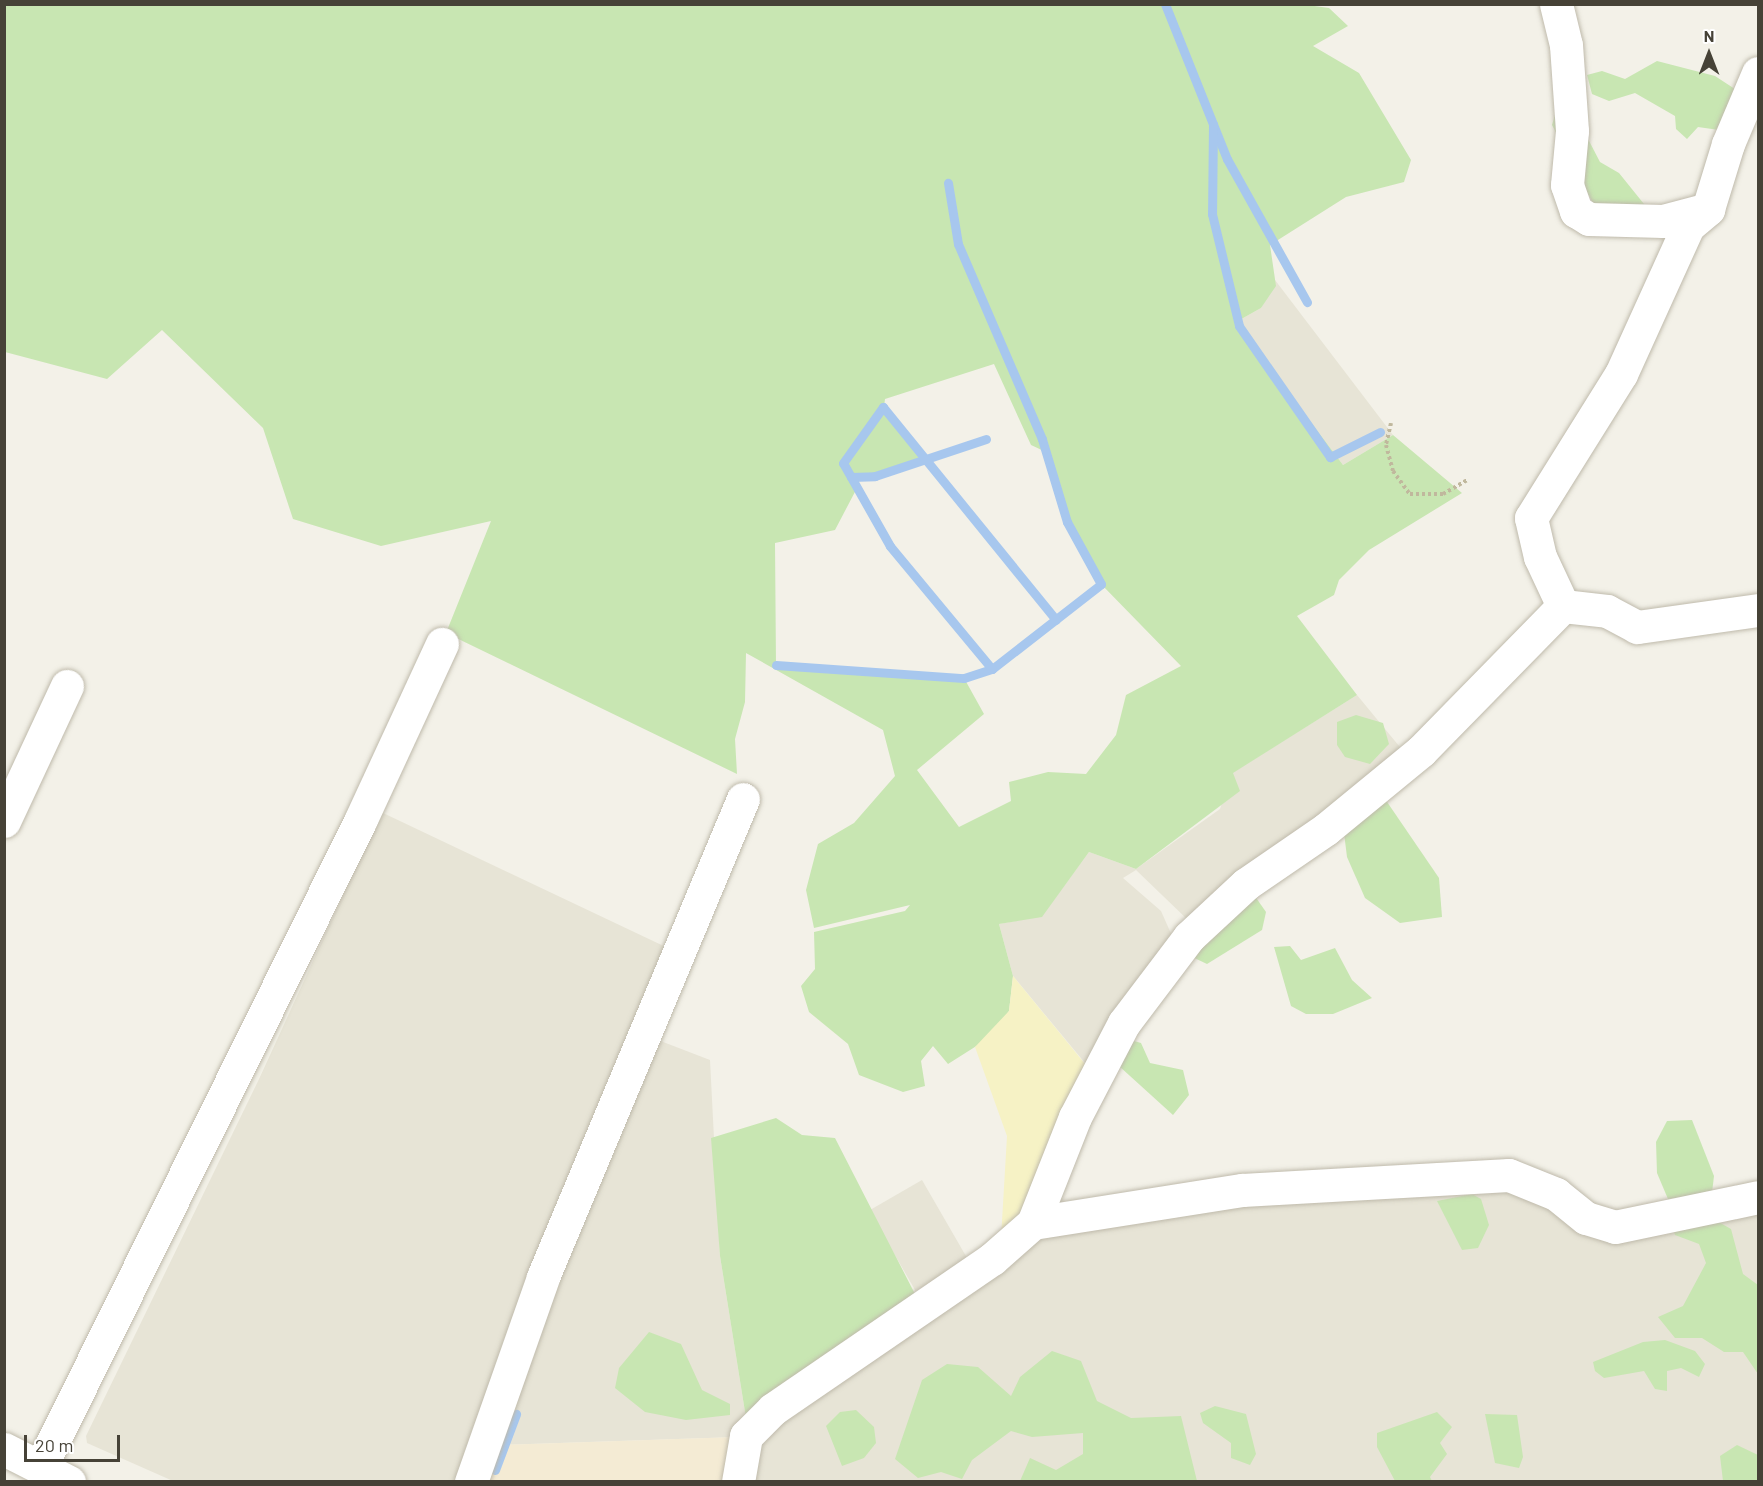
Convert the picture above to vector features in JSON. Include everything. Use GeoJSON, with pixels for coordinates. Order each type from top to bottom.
{"type":"FeatureCollection","features":[{"type":"Feature","properties":{"kind":"street"},"geometry":{"type":"LineString","coordinates":[[1556,4],[1566,45],[1572,131],[1567,185],[1576,211],[1589,219],[1635,221],[1708,209]]}},
{"type":"Feature","properties":{"kind":"street"},"geometry":{"type":"LineString","coordinates":[[1563,606],[1540,556],[1531,518],[1622,374],[1688,226],[1708,209],[1728,144],[1758,73]]}},
{"type":"Feature","properties":{"kind":"street"},"geometry":{"type":"LineString","coordinates":[[1563,606],[1607,610],[1638,627],[1758,610]]}},
{"type":"Feature","properties":{"kind":"street"},"geometry":{"type":"LineString","coordinates":[[738,1482],[746,1436],[773,1409],[992,1259],[1033,1223],[1075,1117],[1124,1023],[1189,937],[1246,884],[1326,829],[1421,751],[1563,606]]}},
{"type":"Feature","properties":{"kind":"street"},"geometry":{"type":"LineString","coordinates":[[42,1464],[361,819],[442,644]]}},
{"type":"Feature","properties":{"kind":"street"},"geometry":{"type":"LineString","coordinates":[[4,821],[67,686]]}},
{"type":"Feature","properties":{"kind":"street"},"geometry":{"type":"LineString","coordinates":[[471,1482],[543,1277],[743,799]]}},
{"type":"Feature","properties":{"kind":"street"},"geometry":{"type":"LineString","coordinates":[[1033,1223],[1242,1190],[1509,1175],[1556,1194],[1586,1218],[1615,1227],[1758,1197]]}},
{"type":"Feature","properties":{"kind":"street"},"geometry":{"type":"LineString","coordinates":[[4,1449],[42,1464],[69,1482]]}},
{"type":"Feature","properties":{"kind":"path"},"geometry":{"type":"LineString","coordinates":[[1391,423],[1386,445],[1393,471],[1410,494],[1443,494],[1467,480]]}},
{"type":"Feature","properties":{"kind":"shaded area"},"geometry":{"type":"Polygon","coordinates":[[[1275,280],[1393,435],[1343,465],[1236,322],[1261,308],[1275,280]]]}},
{"type":"Feature","properties":{"kind":"shaded area"},"geometry":{"type":"Polygon","coordinates":[[[1357,695],[1404,752],[1189,921],[1136,870],[1123,878],[1161,911],[1173,938],[1090,1069],[1013,976],[999,924],[1042,916],[1089,852],[1136,869],[1220,809],[1232,773],[1357,695]]]}},
{"type":"Feature","properties":{"kind":"shaded area"},"geometry":{"type":"Polygon","coordinates":[[[381,812],[670,949],[458,1481],[173,1481],[87,1443],[86,1436],[260,1077],[381,812]]]}},
{"type":"Feature","properties":{"kind":"shaded area"},"geometry":{"type":"Polygon","coordinates":[[[658,1040],[710,1060],[720,1256],[746,1418],[737,1437],[497,1445],[565,1257],[658,1040]]]}},
{"type":"Feature","properties":{"kind":"shaded area"},"geometry":{"type":"Polygon","coordinates":[[[922,1180],[969,1261],[916,1291],[869,1210],[922,1180]]]}},
{"type":"Feature","properties":{"kind":"shaded area"},"geometry":{"type":"Polygon","coordinates":[[[1511,1183],[1570,1220],[1758,1205],[1758,1481],[748,1482],[752,1444],[1047,1233],[1199,1209],[1511,1183]]]}},
{"type":"Feature","properties":{"kind":"shaded area"},"geometry":{"type":"Polygon","coordinates":[[[737,1437],[730,1481],[485,1482],[497,1445],[737,1437]]]}},
{"type":"Feature","properties":{"kind":"green space"},"geometry":{"type":"Polygon","coordinates":[[[1300,4],[1329,8],[1348,26],[1313,46],[1359,73],[1411,160],[1404,182],[1346,197],[1270,245],[1276,286],[1261,308],[1236,322],[1343,465],[1393,435],[1462,493],[1369,550],[1339,580],[1334,595],[1297,616],[1357,695],[1233,773],[1240,791],[1136,869],[1089,852],[1042,917],[999,924],[1013,976],[1009,1011],[989,1038],[948,1064],[933,1046],[921,1061],[925,1086],[903,1092],[859,1075],[848,1044],[809,1012],[801,986],[815,969],[814,932],[905,911],[910,905],[814,928],[806,890],[818,844],[854,823],[895,776],[883,730],[746,653],[745,702],[735,739],[737,774],[446,633],[491,521],[381,546],[293,519],[263,428],[162,330],[107,379],[5,352],[4,5],[1300,4]],[[994,364],[885,399],[884,407],[923,457],[875,476],[851,477],[857,488],[835,530],[775,543],[776,665],[964,678],[984,714],[917,770],[959,827],[1011,801],[1009,782],[1048,772],[1086,774],[1116,735],[1126,695],[1181,666],[1101,584],[1067,522],[1046,452],[1031,445],[994,364]]]}},
{"type":"Feature","properties":{"kind":"green space"},"geometry":{"type":"Polygon","coordinates":[[[1657,61],[1715,76],[1741,93],[1726,131],[1698,127],[1687,139],[1676,129],[1675,116],[1635,93],[1609,101],[1592,94],[1587,75],[1602,71],[1625,79],[1657,61]]]}},
{"type":"Feature","properties":{"kind":"green space"},"geometry":{"type":"Polygon","coordinates":[[[1575,114],[1600,162],[1619,173],[1648,209],[1606,228],[1552,125],[1555,115],[1575,114]]]}},
{"type":"Feature","properties":{"kind":"green space"},"geometry":{"type":"Polygon","coordinates":[[[1356,715],[1383,723],[1389,744],[1370,764],[1345,757],[1337,745],[1337,722],[1356,715]]]}},
{"type":"Feature","properties":{"kind":"green space"},"geometry":{"type":"Polygon","coordinates":[[[1383,796],[1439,878],[1442,917],[1400,923],[1365,898],[1347,857],[1343,825],[1383,796]]]}},
{"type":"Feature","properties":{"kind":"green space"},"geometry":{"type":"Polygon","coordinates":[[[1252,892],[1266,912],[1262,930],[1207,964],[1186,954],[1252,892]]]}},
{"type":"Feature","properties":{"kind":"green space"},"geometry":{"type":"Polygon","coordinates":[[[1290,946],[1301,960],[1335,948],[1352,980],[1372,998],[1333,1014],[1306,1014],[1291,1006],[1274,947],[1290,946]]]}},
{"type":"Feature","properties":{"kind":"green space"},"geometry":{"type":"Polygon","coordinates":[[[1134,1041],[1141,1043],[1150,1063],[1183,1070],[1189,1095],[1173,1115],[1119,1066],[1134,1041]]]}},
{"type":"Feature","properties":{"kind":"green space"},"geometry":{"type":"Polygon","coordinates":[[[776,1118],[802,1135],[835,1138],[916,1296],[746,1418],[720,1256],[711,1138],[776,1118]]]}},
{"type":"Feature","properties":{"kind":"green space"},"geometry":{"type":"Polygon","coordinates":[[[1692,1120],[1714,1176],[1712,1193],[1668,1199],[1657,1173],[1656,1142],[1667,1121],[1692,1120]]]}},
{"type":"Feature","properties":{"kind":"green space"},"geometry":{"type":"Polygon","coordinates":[[[1472,1194],[1481,1199],[1489,1225],[1478,1248],[1462,1250],[1437,1201],[1472,1194]]]}},
{"type":"Feature","properties":{"kind":"green space"},"geometry":{"type":"Polygon","coordinates":[[[1701,1212],[1731,1229],[1743,1274],[1758,1285],[1758,1374],[1743,1352],[1724,1352],[1702,1338],[1675,1338],[1658,1317],[1683,1306],[1706,1263],[1699,1244],[1675,1235],[1672,1225],[1701,1212]]]}},
{"type":"Feature","properties":{"kind":"green space"},"geometry":{"type":"Polygon","coordinates":[[[649,1332],[681,1344],[702,1390],[730,1404],[730,1415],[686,1420],[645,1412],[615,1388],[619,1368],[649,1332]]]}},
{"type":"Feature","properties":{"kind":"green space"},"geometry":{"type":"Polygon","coordinates":[[[1665,1340],[1695,1351],[1705,1364],[1699,1377],[1681,1368],[1667,1371],[1667,1391],[1655,1389],[1644,1371],[1604,1378],[1595,1371],[1593,1362],[1643,1342],[1665,1340]]]}},
{"type":"Feature","properties":{"kind":"green space"},"geometry":{"type":"Polygon","coordinates":[[[1052,1351],[1081,1361],[1097,1401],[1131,1418],[1181,1416],[1197,1481],[1020,1481],[1030,1458],[1056,1470],[1083,1454],[1083,1433],[1032,1437],[1011,1431],[972,1460],[962,1479],[941,1472],[918,1478],[895,1459],[922,1380],[947,1364],[978,1367],[1011,1396],[1020,1377],[1052,1351]]]}},
{"type":"Feature","properties":{"kind":"green space"},"geometry":{"type":"Polygon","coordinates":[[[1215,1406],[1246,1414],[1256,1454],[1250,1465],[1231,1458],[1231,1443],[1203,1423],[1200,1413],[1215,1406]]]}},
{"type":"Feature","properties":{"kind":"green space"},"geometry":{"type":"Polygon","coordinates":[[[856,1410],[874,1427],[876,1443],[864,1458],[842,1466],[826,1426],[840,1412],[856,1410]]]}},
{"type":"Feature","properties":{"kind":"green space"},"geometry":{"type":"Polygon","coordinates":[[[1437,1412],[1452,1427],[1440,1443],[1447,1454],[1430,1477],[1432,1481],[1395,1481],[1377,1447],[1377,1433],[1437,1412]]]}},
{"type":"Feature","properties":{"kind":"green space"},"geometry":{"type":"Polygon","coordinates":[[[1485,1414],[1517,1415],[1523,1457],[1519,1468],[1495,1463],[1485,1414]]]}},
{"type":"Feature","properties":{"kind":"green space"},"geometry":{"type":"Polygon","coordinates":[[[1737,1445],[1758,1455],[1758,1481],[1723,1481],[1720,1456],[1737,1445]]]}},
{"type":"Feature","properties":{"kind":"sand"},"geometry":{"type":"Polygon","coordinates":[[[1013,976],[1090,1070],[1025,1216],[1001,1238],[1007,1136],[975,1047],[1009,1011],[1013,976]]]}},
{"type":"Feature","properties":{"kind":"waterway"},"geometry":{"type":"LineString","coordinates":[[1165,4],[1227,159],[1307,302]]}},
{"type":"Feature","properties":{"kind":"waterway"},"geometry":{"type":"LineString","coordinates":[[1213,124],[1212,214],[1239,326],[1330,457],[1380,432]]}},
{"type":"Feature","properties":{"kind":"waterway"},"geometry":{"type":"LineString","coordinates":[[776,665],[964,678],[992,669],[1101,584],[1067,522],[1042,439],[958,244],[948,183]]}},
{"type":"Feature","properties":{"kind":"waterway"},"geometry":{"type":"LineString","coordinates":[[992,669],[890,546],[843,463],[883,407],[1056,620]]}},
{"type":"Feature","properties":{"kind":"waterway"},"geometry":{"type":"LineString","coordinates":[[851,477],[875,476],[986,439]]}},
{"type":"Feature","properties":{"kind":"waterway"},"geometry":{"type":"LineString","coordinates":[[495,1470],[516,1414]]}}]}
